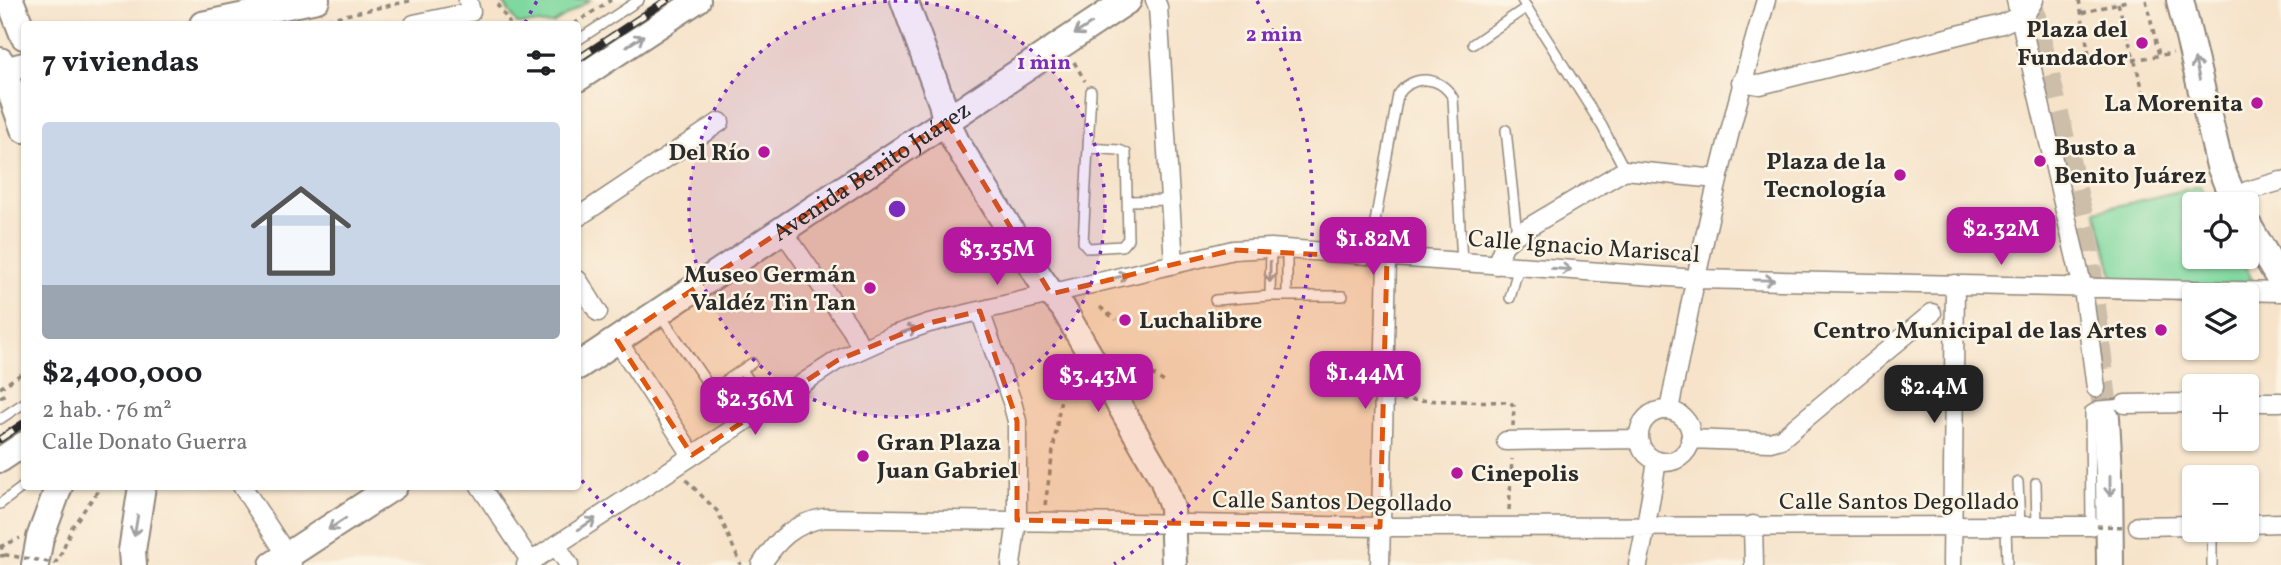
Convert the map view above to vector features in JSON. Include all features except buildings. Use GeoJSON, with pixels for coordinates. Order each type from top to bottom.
{"type":"FeatureCollection","features":[{"type":"Feature","properties":{"kind":"main road"},"geometry":{"type":"LineString","coordinates":[[10,0],[21,28]]}},
{"type":"Feature","properties":{"kind":"main road"},"geometry":{"type":"LineString","coordinates":[[904,0],[942,103],[946,121],[956,142],[1051,293]]}},
{"type":"Feature","properties":{"kind":"main road"},"geometry":{"type":"LineString","coordinates":[[2180,0],[2220,166],[2238,192]]}},
{"type":"Feature","properties":{"kind":"main road","name":"Avenida Benito Juárez"},"geometry":{"type":"LineString","coordinates":[[581,364],[946,121],[1065,54],[1119,6]]}},
{"type":"Feature","properties":{"kind":"main road"},"geometry":{"type":"LineString","coordinates":[[7,67],[21,111]]}},
{"type":"Feature","properties":{"kind":"main road"},"geometry":{"type":"LineString","coordinates":[[2259,244],[2281,281]]}},
{"type":"Feature","properties":{"kind":"main road"},"geometry":{"type":"LineString","coordinates":[[2110,565],[2109,471],[2116,411]]}},
{"type":"Feature","properties":{"kind":"main road"},"geometry":{"type":"LineString","coordinates":[[47,562],[40,538],[58,490]]}},
{"type":"Feature","properties":{"kind":"main road"},"geometry":{"type":"LineString","coordinates":[[133,565],[132,551],[141,490]]}},
{"type":"Feature","properties":{"kind":"main road"},"geometry":{"type":"LineString","coordinates":[[284,562],[388,490]]}},
{"type":"Feature","properties":{"kind":"street"},"geometry":{"type":"LineString","coordinates":[[581,77],[698,0]]}},
{"type":"Feature","properties":{"kind":"street"},"geometry":{"type":"LineString","coordinates":[[1155,0],[1158,7],[1174,263]]}},
{"type":"Feature","properties":{"kind":"street"},"geometry":{"type":"LineString","coordinates":[[1698,269],[1741,82],[1766,0]]}},
{"type":"Feature","properties":{"kind":"street"},"geometry":{"type":"LineString","coordinates":[[2018,9],[2026,13],[2034,0]]}},
{"type":"Feature","properties":{"kind":"street"},"geometry":{"type":"LineString","coordinates":[[432,21],[469,6]]}},
{"type":"Feature","properties":{"kind":"street"},"geometry":{"type":"LineString","coordinates":[[208,21],[235,8],[321,10]]}},
{"type":"Feature","properties":{"kind":"street"},"geometry":{"type":"LineString","coordinates":[[1741,82],[1760,85],[2001,24],[2018,9]]}},
{"type":"Feature","properties":{"kind":"street"},"geometry":{"type":"LineString","coordinates":[[2018,9],[2083,289],[2096,388]]}},
{"type":"Feature","properties":{"kind":"street"},"geometry":{"type":"LineString","coordinates":[[581,214],[720,122]]}},
{"type":"Feature","properties":{"kind":"street"},"geometry":{"type":"LineString","coordinates":[[1496,265],[1504,246],[1517,234],[1625,170],[1717,179]]}},
{"type":"Feature","properties":{"kind":"street"},"geometry":{"type":"LineString","coordinates":[[2256,192],[2281,181]]}},
{"type":"Feature","properties":{"kind":"street"},"geometry":{"type":"LineString","coordinates":[[783,231],[852,330],[861,348]]}},
{"type":"Feature","properties":{"kind":"street","name":"Calle Ignacio Mariscal"},"geometry":{"type":"LineString","coordinates":[[528,564],[838,359],[861,348],[929,323],[1234,250],[1279,249],[1696,279],[2083,289]]}},
{"type":"Feature","properties":{"kind":"street"},"geometry":{"type":"LineString","coordinates":[[1378,258],[1383,505],[1380,565]]}},
{"type":"Feature","properties":{"kind":"street"},"geometry":{"type":"LineString","coordinates":[[1952,565],[1955,284]]}},
{"type":"Feature","properties":{"kind":"street"},"geometry":{"type":"LineString","coordinates":[[581,285],[598,312]]}},
{"type":"Feature","properties":{"kind":"street"},"geometry":{"type":"LineString","coordinates":[[2083,289],[2281,292]]}},
{"type":"Feature","properties":{"kind":"street"},"geometry":{"type":"LineString","coordinates":[[1669,410],[1693,291]]}},
{"type":"Feature","properties":{"kind":"street"},"geometry":{"type":"LineString","coordinates":[[1051,293],[1063,308],[1162,479],[1170,500],[1174,524],[1174,565]]}},
{"type":"Feature","properties":{"kind":"street"},"geometry":{"type":"LineString","coordinates":[[980,311],[1017,421],[1017,520],[1012,565]]}},
{"type":"Feature","properties":{"kind":"street"},"geometry":{"type":"LineString","coordinates":[[1690,439],[1770,442],[1781,439],[1932,313]]}},
{"type":"Feature","properties":{"kind":"street"},"geometry":{"type":"LineString","coordinates":[[617,340],[692,455]]}},
{"type":"Feature","properties":{"kind":"street"},"geometry":{"type":"LineString","coordinates":[[2259,402],[2281,402]]}},
{"type":"Feature","properties":{"kind":"street"},"geometry":{"type":"LineString","coordinates":[[2116,411],[2182,404]]}},
{"type":"Feature","properties":{"kind":"street"},"geometry":{"type":"LineString","coordinates":[[1660,410],[1669,410],[1685,421],[1690,439],[1683,455],[1675,460],[1657,461],[1648,456],[1639,439],[1644,420],[1660,410]]}},
{"type":"Feature","properties":{"kind":"street"},"geometry":{"type":"LineString","coordinates":[[1509,442],[1639,439]]}},
{"type":"Feature","properties":{"kind":"street"},"geometry":{"type":"LineString","coordinates":[[0,460],[21,446]]}},
{"type":"Feature","properties":{"kind":"street"},"geometry":{"type":"LineString","coordinates":[[1638,565],[1657,461]]}},
{"type":"Feature","properties":{"kind":"street"},"geometry":{"type":"LineString","coordinates":[[244,490],[284,562]]}},
{"type":"Feature","properties":{"kind":"street"},"geometry":{"type":"LineString","coordinates":[[482,490],[528,564]]}},
{"type":"Feature","properties":{"kind":"street","name":"Calle Santos Degollado"},"geometry":{"type":"LineString","coordinates":[[761,565],[784,534],[810,520],[824,518],[1380,527],[1647,520],[1753,525],[2094,526]]}},
{"type":"Feature","properties":{"kind":"street"},"geometry":{"type":"LineString","coordinates":[[2259,524],[2281,523]]}},
{"type":"Feature","properties":{"kind":"street"},"geometry":{"type":"LineString","coordinates":[[1753,525],[1754,565]]}},
{"type":"Feature","properties":{"kind":"street"},"geometry":{"type":"LineString","coordinates":[[2132,527],[2182,525]]}},
{"type":"Feature","properties":{"kind":"street"},"geometry":{"type":"LineString","coordinates":[[556,545],[569,565]]}},
{"type":"Feature","properties":{"kind":"lane"},"geometry":{"type":"LineString","coordinates":[[581,38],[639,0]]}},
{"type":"Feature","properties":{"kind":"lane"},"geometry":{"type":"LineString","coordinates":[[1473,44],[1525,4],[1590,106],[1625,170]]}},
{"type":"Feature","properties":{"kind":"lane"},"geometry":{"type":"LineString","coordinates":[[1378,258],[1398,95],[1404,85],[1422,81],[1447,87],[1453,97],[1462,263]]}},
{"type":"Feature","properties":{"kind":"lane"},"geometry":{"type":"LineString","coordinates":[[1088,148],[1126,153],[1128,239],[1122,246],[1098,248],[1084,246],[1083,242],[1091,91]]}},
{"type":"Feature","properties":{"kind":"lane"},"geometry":{"type":"LineString","coordinates":[[1506,130],[1517,234]]}},
{"type":"Feature","properties":{"kind":"lane"},"geometry":{"type":"LineString","coordinates":[[1129,201],[1169,200]]}},
{"type":"Feature","properties":{"kind":"lane"},"geometry":{"type":"LineString","coordinates":[[1279,249],[1287,295]]}},
{"type":"Feature","properties":{"kind":"lane"},"geometry":{"type":"LineString","coordinates":[[1270,296],[1279,249]]}},
{"type":"Feature","properties":{"kind":"lane"},"geometry":{"type":"LineString","coordinates":[[1510,298],[1520,266]]}},
{"type":"Feature","properties":{"kind":"lane"},"geometry":{"type":"LineString","coordinates":[[1215,300],[1287,295],[1343,296]]}},
{"type":"Feature","properties":{"kind":"lane"},"geometry":{"type":"LineString","coordinates":[[659,312],[712,390],[752,363]]}},
{"type":"Feature","properties":{"kind":"lane"},"geometry":{"type":"LineString","coordinates":[[742,370],[762,409]]}},
{"type":"Feature","properties":{"kind":"lane"},"geometry":{"type":"LineString","coordinates":[[733,377],[762,409]]}},
{"type":"Feature","properties":{"kind":"lane"},"geometry":{"type":"LineString","coordinates":[[0,419],[21,405]]}},
{"type":"Feature","properties":{"kind":"lane"},"geometry":{"type":"LineString","coordinates":[[2094,526],[2090,411],[2098,406],[2116,411]]}},
{"type":"Feature","properties":{"kind":"lane"},"geometry":{"type":"LineString","coordinates":[[2018,482],[2021,526]]}},
{"type":"Feature","properties":{"kind":"lane"},"geometry":{"type":"LineString","coordinates":[[2007,562],[2036,483]]}},
{"type":"Feature","properties":{"kind":"lane"},"geometry":{"type":"LineString","coordinates":[[0,504],[21,488]]}},
{"type":"Feature","properties":{"kind":"lane"},"geometry":{"type":"LineString","coordinates":[[2212,542],[2212,565]]}},
{"type":"Feature","properties":{"kind":"path"},"geometry":{"type":"LineString","coordinates":[[321,10],[414,0]]}},
{"type":"Feature","properties":{"kind":"path"},"geometry":{"type":"LineString","coordinates":[[579,21],[611,0]]}},
{"type":"Feature","properties":{"kind":"path"},"geometry":{"type":"LineString","coordinates":[[2079,0],[2090,60]]}},
{"type":"Feature","properties":{"kind":"path"},"geometry":{"type":"LineString","coordinates":[[2082,13],[2130,0]]}},
{"type":"Feature","properties":{"kind":"path"},"geometry":{"type":"LineString","coordinates":[[2146,0],[2159,55]]}},
{"type":"Feature","properties":{"kind":"path"},"geometry":{"type":"LineString","coordinates":[[2118,3],[2143,90]]}},
{"type":"Feature","properties":{"kind":"path"},"geometry":{"type":"LineString","coordinates":[[497,4],[508,21]]}},
{"type":"Feature","properties":{"kind":"path"},"geometry":{"type":"LineString","coordinates":[[2133,60],[2173,52]]}},
{"type":"Feature","properties":{"kind":"path"},"geometry":{"type":"LineString","coordinates":[[1065,54],[1091,91]]}},
{"type":"Feature","properties":{"kind":"path"},"geometry":{"type":"LineString","coordinates":[[1100,307],[1116,320]]}},
{"type":"Feature","properties":{"kind":"path"},"geometry":{"type":"LineString","coordinates":[[1044,521],[1067,355]]}},
{"type":"Feature","properties":{"kind":"path"},"geometry":{"type":"LineString","coordinates":[[1123,366],[1143,368],[1164,382]]}},
{"type":"Feature","properties":{"kind":"path"},"geometry":{"type":"LineString","coordinates":[[0,388],[21,374]]}},
{"type":"Feature","properties":{"kind":"path"},"geometry":{"type":"LineString","coordinates":[[0,397],[9,393]]}},
{"type":"Feature","properties":{"kind":"path"},"geometry":{"type":"LineString","coordinates":[[1399,400],[1510,402],[1514,407],[1509,442],[1509,512]]}},
{"type":"Feature","properties":{"kind":"path"},"geometry":{"type":"LineString","coordinates":[[681,476],[718,512],[741,565]]}},
{"type":"Feature","properties":{"kind":"path"},"geometry":{"type":"LineString","coordinates":[[0,556],[6,555],[55,563],[47,562],[72,527],[97,492],[97,490]]}},
{"type":"Feature","properties":{"kind":"path"},"geometry":{"type":"LineString","coordinates":[[2094,526],[2132,527]]}},
{"type":"Feature","properties":{"kind":"path"},"geometry":{"type":"LineString","coordinates":[[6,555],[0,546],[16,538]]}},
{"type":"Feature","properties":{"kind":"highlighted area"},"geometry":{"type":"Polygon","coordinates":[[[946,121],[1051,294],[1233,250],[1387,258],[1380,527],[1017,520],[1017,421],[980,311],[929,323],[838,360],[692,455],[617,340],[946,121]]]}},
{"type":"Feature","properties":{"kind":"green space"},"geometry":{"type":"Polygon","coordinates":[[[502,0],[590,0],[558,21],[515,21],[502,0]]]}},
{"type":"Feature","properties":{"kind":"green space"},"geometry":{"type":"Polygon","coordinates":[[[2200,186],[2203,192],[2182,192],[2182,269],[2247,269],[2254,283],[2182,283],[2182,299],[2119,299],[2096,211],[2200,186]]]}},
{"type":"Feature","properties":{"kind":"tunnel"},"geometry":{"type":"LineString","coordinates":[[2029,0],[2085,236],[2106,418]]}},
{"type":"Feature","properties":{"kind":"railway"},"geometry":{"type":"LineString","coordinates":[[581,57],[667,0]]}},
{"type":"Feature","properties":{"kind":"railway"},"geometry":{"type":"LineString","coordinates":[[0,439],[21,425]]}},
{"type":"Feature","properties":{"kind":"place","name":"Plaza del Fundador"},"geometry":{"type":"Point","coordinates":[2142,43]}},
{"type":"Feature","properties":{"kind":"place","name":"La Morenita"},"geometry":{"type":"Point","coordinates":[2257,103]}},
{"type":"Feature","properties":{"kind":"place","name":"Del Río"},"geometry":{"type":"Point","coordinates":[764,152]}},
{"type":"Feature","properties":{"kind":"place","name":"Busto a Benito Juárez"},"geometry":{"type":"Point","coordinates":[2040,161]}},
{"type":"Feature","properties":{"kind":"place","name":"Plaza de la Tecnología"},"geometry":{"type":"Point","coordinates":[1900,175]}},
{"type":"Feature","properties":{"kind":"place","name":"Museo Germán Valdéz Tin Tan"},"geometry":{"type":"Point","coordinates":[870,288]}},
{"type":"Feature","properties":{"kind":"place","name":"Luchalibre"},"geometry":{"type":"Point","coordinates":[1125,320]}},
{"type":"Feature","properties":{"kind":"place","name":"Centro Municipal de las Artes"},"geometry":{"type":"Point","coordinates":[2161,330]}},
{"type":"Feature","properties":{"kind":"place","name":"Gran Plaza Juan Gabriel"},"geometry":{"type":"Point","coordinates":[863,456]}},
{"type":"Feature","properties":{"kind":"place","name":"Cinepolis"},"geometry":{"type":"Point","coordinates":[1457,473]}}]}
